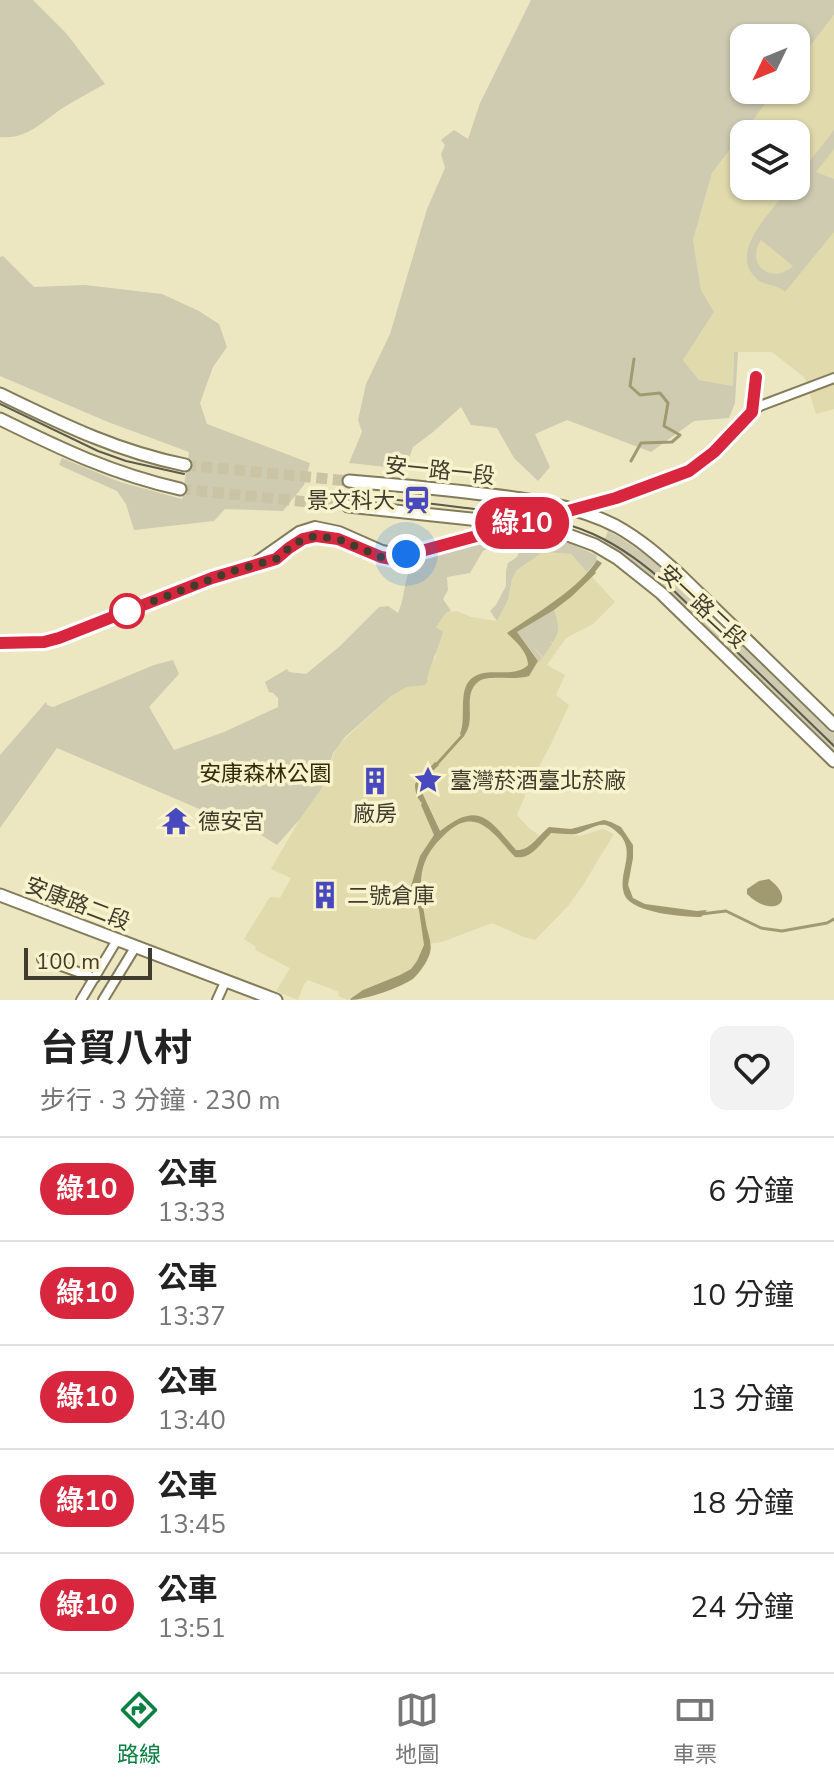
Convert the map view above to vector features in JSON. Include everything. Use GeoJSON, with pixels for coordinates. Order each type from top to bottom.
{"type":"FeatureCollection","features":[{"type":"Feature","properties":{"kind":"street"},"geometry":{"type":"LineString","coordinates":[[0,643],[48,641],[251,565],[276,559],[296,544],[316,536],[338,539],[392,559],[616,498],[689,471],[714,452],[760,406],[834,378]]}},
{"type":"Feature","properties":{"kind":"street"},"geometry":{"type":"LineString","coordinates":[[0,394],[101,441],[185,465]]}},
{"type":"Feature","properties":{"kind":"street"},"geometry":{"type":"LineString","coordinates":[[0,419],[93,463],[180,489]]}},
{"type":"Feature","properties":{"kind":"street","name":"安一路一段"},"geometry":{"type":"LineString","coordinates":[[349,481],[463,491],[573,509]]}},
{"type":"Feature","properties":{"kind":"street","name":"安一路一段"},"geometry":{"type":"LineString","coordinates":[[348,506],[518,524]]}},
{"type":"Feature","properties":{"kind":"street","name":"安一路二段"},"geometry":{"type":"LineString","coordinates":[[573,509],[617,527],[654,552],[834,725]]}},
{"type":"Feature","properties":{"kind":"street","name":"安一路二段"},"geometry":{"type":"LineString","coordinates":[[518,524],[568,535],[595,545],[638,573],[699,628],[834,761]]}},
{"type":"Feature","properties":{"kind":"street","name":"安康路二段"},"geometry":{"type":"LineString","coordinates":[[0,895],[276,1000]]}},
{"type":"Feature","properties":{"kind":"street"},"geometry":{"type":"LineString","coordinates":[[81,1000],[117,940]]}},
{"type":"Feature","properties":{"kind":"street"},"geometry":{"type":"LineString","coordinates":[[103,1000],[136,946]]}},
{"type":"Feature","properties":{"kind":"street"},"geometry":{"type":"LineString","coordinates":[[42,959],[95,978]]}},
{"type":"Feature","properties":{"kind":"street"},"geometry":{"type":"LineString","coordinates":[[217,1000],[226,980]]}},
{"type":"Feature","properties":{"kind":"shaded area"},"geometry":{"type":"Polygon","coordinates":[[[834,15],[834,409],[816,414],[805,378],[772,352],[734,352],[733,386],[699,380],[683,360],[714,312],[701,290],[693,240],[712,173],[730,150],[730,200],[810,200],[810,120],[753,120],[765,104],[810,104],[810,46],[834,15]]]}},
{"type":"Feature","properties":{"kind":"shaded area","name":"臺灣菸酒臺北菸廠"},"geometry":{"type":"Polygon","coordinates":[[[543,552],[571,554],[615,602],[593,624],[566,638],[547,665],[565,675],[556,695],[569,705],[537,767],[517,815],[544,839],[551,832],[580,836],[603,829],[614,834],[583,885],[568,906],[535,940],[492,923],[442,942],[425,944],[411,969],[348,1000],[338,996],[339,992],[308,980],[298,1000],[276,991],[290,968],[255,950],[256,947],[244,939],[270,897],[280,898],[291,878],[271,869],[322,788],[337,746],[391,696],[428,681],[431,662],[436,657],[436,627],[446,613],[456,611],[497,621],[508,600],[517,570],[543,552]]]}},
{"type":"Feature","properties":{"kind":"shaded area"},"geometry":{"type":"Polygon","coordinates":[[[597,560],[602,563],[596,573],[571,597],[517,632],[538,661],[529,676],[488,678],[473,688],[469,723],[463,737],[460,734],[467,683],[479,674],[515,672],[528,665],[524,652],[507,633],[568,591],[597,560]]]}},
{"type":"Feature","properties":{"kind":"shaded area"},"geometry":{"type":"Polygon","coordinates":[[[435,762],[439,765],[419,786],[440,831],[453,822],[474,815],[490,822],[516,850],[521,850],[530,846],[549,827],[571,829],[604,820],[611,822],[621,827],[633,845],[628,885],[633,898],[645,904],[707,910],[701,917],[683,916],[648,910],[630,902],[623,888],[625,843],[618,833],[606,825],[594,826],[576,834],[551,833],[526,856],[515,857],[487,828],[470,821],[461,823],[451,829],[430,852],[422,874],[424,913],[431,947],[424,966],[414,978],[401,985],[351,1000],[363,990],[411,969],[424,945],[419,910],[411,886],[420,856],[434,835],[415,784],[435,762]]]}},
{"type":"Feature","properties":{"kind":"shaded area"},"geometry":{"type":"Polygon","coordinates":[[[769,879],[782,895],[779,904],[773,906],[756,901],[747,894],[747,889],[769,879]]]}},
{"type":"Feature","properties":{"kind":"green space"},"geometry":{"type":"Polygon","coordinates":[[[0,0],[33,0],[66,33],[105,84],[66,106],[36,128],[10,137],[0,137],[0,0]]]}},
{"type":"Feature","properties":{"kind":"green space"},"geometry":{"type":"Polygon","coordinates":[[[531,0],[834,0],[834,15],[810,46],[810,24],[730,24],[730,104],[765,104],[753,120],[730,120],[730,150],[712,173],[693,240],[701,290],[714,312],[683,360],[699,380],[733,386],[734,352],[738,352],[735,403],[729,418],[694,421],[651,452],[567,420],[535,434],[550,467],[538,481],[514,458],[497,428],[471,425],[461,407],[413,447],[405,469],[349,463],[362,432],[358,420],[366,384],[390,334],[427,209],[445,168],[441,154],[445,145],[441,140],[454,130],[468,139],[480,103],[531,0]]]}},
{"type":"Feature","properties":{"kind":"green space"},"geometry":{"type":"Polygon","coordinates":[[[834,130],[834,149],[816,172],[834,179],[834,232],[785,292],[757,279],[749,268],[747,256],[750,244],[780,200],[810,200],[810,161],[834,130]],[[761,240],[756,257],[758,264],[769,273],[785,272],[793,266],[761,240]]]}},
{"type":"Feature","properties":{"kind":"green space"},"geometry":{"type":"Polygon","coordinates":[[[3,256],[34,287],[85,285],[162,294],[219,324],[227,347],[213,367],[200,403],[207,424],[310,463],[304,485],[283,511],[225,509],[214,521],[134,530],[126,504],[117,491],[59,465],[62,458],[120,482],[182,499],[189,452],[0,376],[0,257],[3,256]]]}},
{"type":"Feature","properties":{"kind":"green space"},"geometry":{"type":"Polygon","coordinates":[[[608,531],[643,553],[675,579],[834,734],[834,751],[666,589],[642,568],[603,543],[608,531]]]}},
{"type":"Feature","properties":{"kind":"green space","name":"安康森林公園"},"geometry":{"type":"Polygon","coordinates":[[[520,533],[569,543],[596,555],[597,560],[587,572],[571,554],[543,552],[517,570],[508,600],[497,621],[490,611],[506,586],[508,563],[517,557],[522,544],[505,540],[483,551],[470,573],[447,577],[448,590],[443,599],[451,611],[436,627],[443,632],[428,681],[425,685],[407,687],[391,696],[345,737],[333,753],[322,788],[277,845],[250,828],[246,829],[57,748],[0,828],[0,755],[46,702],[53,707],[173,660],[179,674],[149,707],[174,750],[224,732],[278,707],[278,698],[269,692],[265,682],[287,669],[306,674],[339,647],[379,607],[388,606],[398,613],[408,573],[415,561],[520,533]]]}},
{"type":"Feature","properties":{"kind":"green space"},"geometry":{"type":"Polygon","coordinates":[[[554,610],[558,630],[543,657],[531,644],[542,658],[538,663],[517,632],[554,610]]]}},
{"type":"Feature","properties":{"kind":"waterway"},"geometry":{"type":"LineString","coordinates":[[631,461],[641,443],[672,442],[680,435],[664,426],[668,403],[660,393],[640,395],[630,386],[634,359]]}},
{"type":"Feature","properties":{"kind":"waterway"},"geometry":{"type":"LineString","coordinates":[[436,765],[463,735]]}},
{"type":"Feature","properties":{"kind":"waterway"},"geometry":{"type":"LineString","coordinates":[[701,914],[726,911],[761,928],[782,931],[834,919]]}},
{"type":"Feature","properties":{"kind":"tunnel"},"geometry":{"type":"LineString","coordinates":[[185,465],[349,481]]}},
{"type":"Feature","properties":{"kind":"tunnel"},"geometry":{"type":"LineString","coordinates":[[180,489],[348,506]]}},
{"type":"Feature","properties":{"kind":"tram line"},"geometry":{"type":"LineString","coordinates":[[0,404],[98,451],[126,461],[184,474]]}},
{"type":"Feature","properties":{"kind":"tram line"},"geometry":{"type":"LineString","coordinates":[[349,495],[531,516],[578,528],[604,539],[633,557],[669,586],[834,746]]}},
{"type":"Feature","properties":{"kind":"bus line","name":"綠10"},"geometry":{"type":"LineString","coordinates":[[0,643],[44,642],[59,638],[212,578],[276,559],[303,539],[327,536],[392,559],[616,498],[689,471],[714,452],[752,412],[756,377]]}},
{"type":"Feature","properties":{"kind":"place","name":"景文科大"},"geometry":{"type":"Point","coordinates":[417,500]}},
{"type":"Feature","properties":{"kind":"place","name":"臺灣菸酒臺北菸廠"},"geometry":{"type":"Point","coordinates":[428,780]}},
{"type":"Feature","properties":{"kind":"place","name":"廠房"},"geometry":{"type":"Point","coordinates":[375,781]}},
{"type":"Feature","properties":{"kind":"place","name":"德安宮"},"geometry":{"type":"Point","coordinates":[176,821]}},
{"type":"Feature","properties":{"kind":"place","name":"二號倉庫"},"geometry":{"type":"Point","coordinates":[325,895]}},
{"type":"Feature","properties":{"kind":"route"},"geometry":{"type":"LineString","coordinates":[[127,611],[230,572],[276,559],[303,539],[316,536],[338,539],[381,557],[392,559],[406,554]]}}]}
